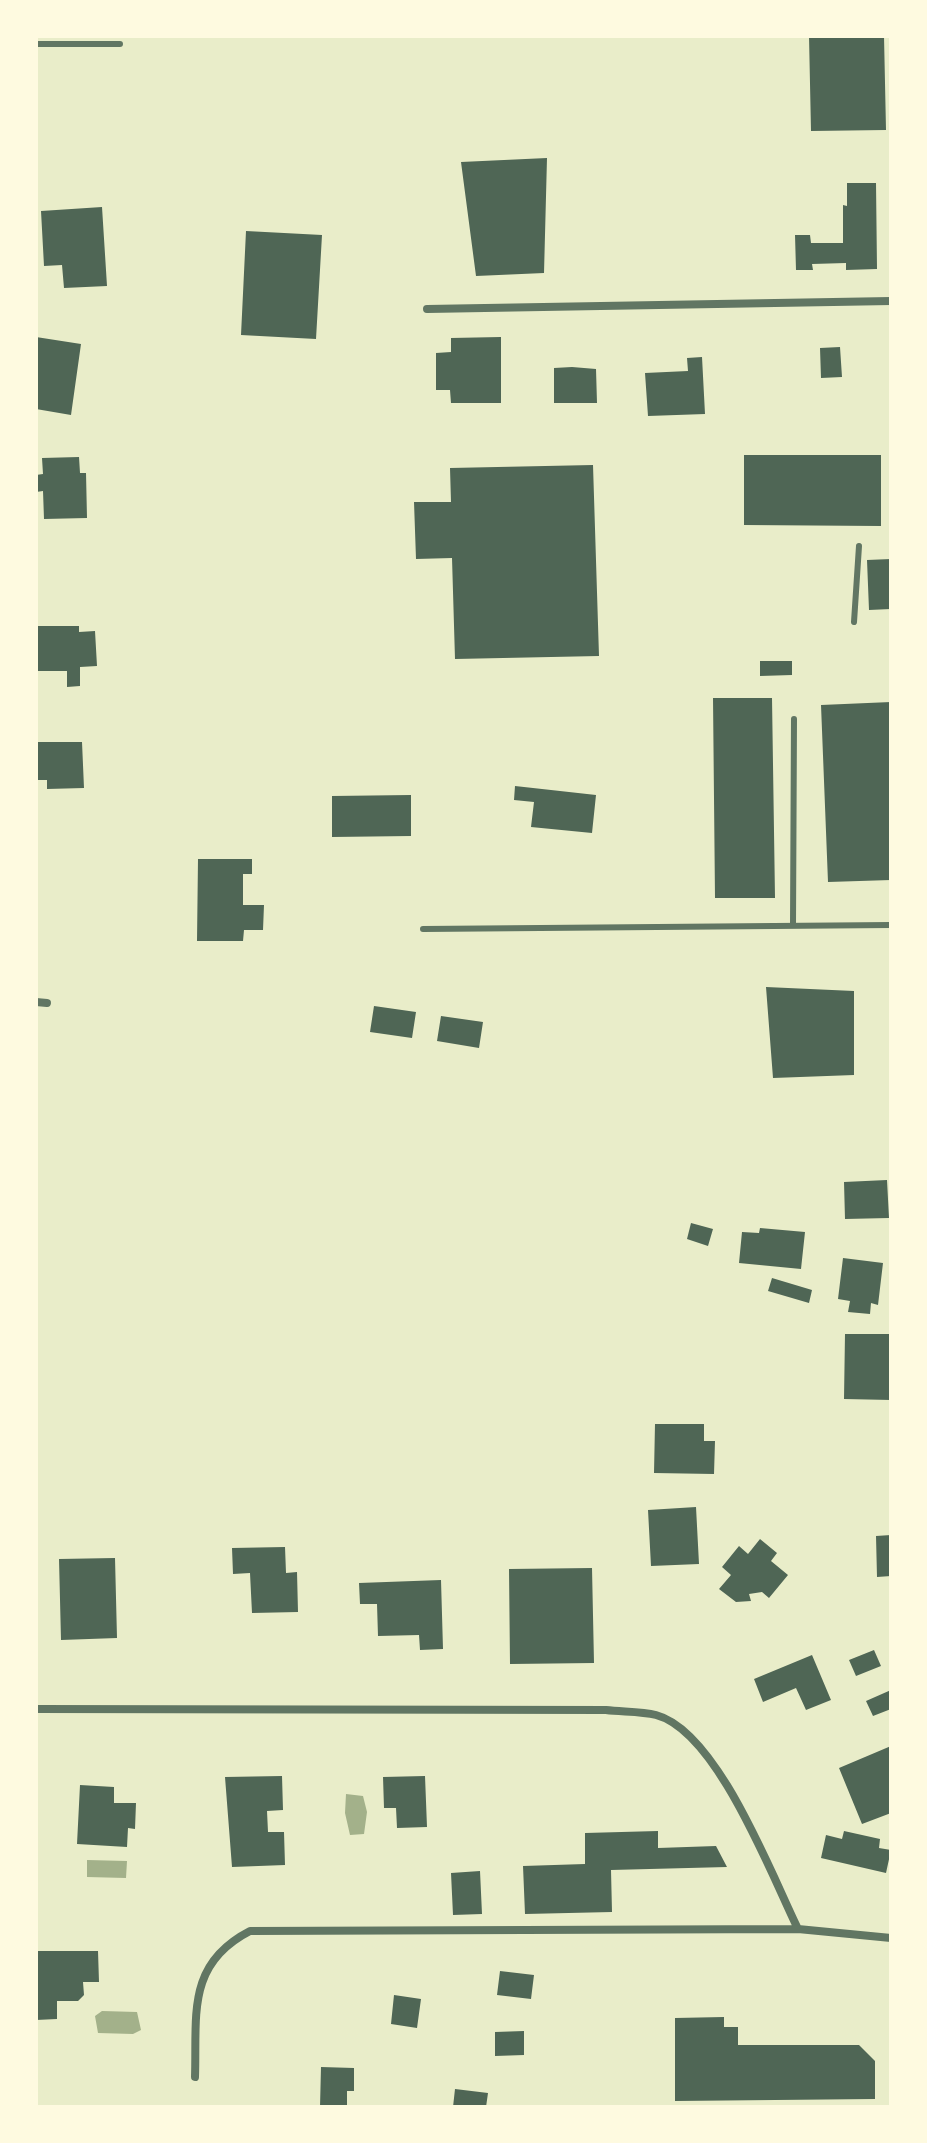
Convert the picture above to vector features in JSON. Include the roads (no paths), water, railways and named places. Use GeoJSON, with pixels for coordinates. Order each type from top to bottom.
{"type":"FeatureCollection","features":[{"type":"Feature","properties":{"kind":"street"},"geometry":{"type":"LineString","coordinates":[[427,309],[891,301]]}},
{"type":"Feature","properties":{"kind":"street"},"geometry":{"type":"LineString","coordinates":[[36,1002],[47,1003]]}},
{"type":"Feature","properties":{"kind":"street"},"geometry":{"type":"LineString","coordinates":[[36,1709],[606,1710],[655,1715],[685,1732],[718,1768],[798,1929]]}},
{"type":"Feature","properties":{"kind":"street"},"geometry":{"type":"LineString","coordinates":[[195,2077],[197,2000],[202,1977],[220,1952],[250,1931],[798,1929],[891,1938]]}},
{"type":"Feature","properties":{"kind":"lane"},"geometry":{"type":"LineString","coordinates":[[36,44],[120,44]]}},
{"type":"Feature","properties":{"kind":"lane"},"geometry":{"type":"LineString","coordinates":[[854,622],[859,546]]}},
{"type":"Feature","properties":{"kind":"lane"},"geometry":{"type":"LineString","coordinates":[[793,925],[794,719]]}},
{"type":"Feature","properties":{"kind":"lane"},"geometry":{"type":"LineString","coordinates":[[423,929],[891,925]]}}]}
